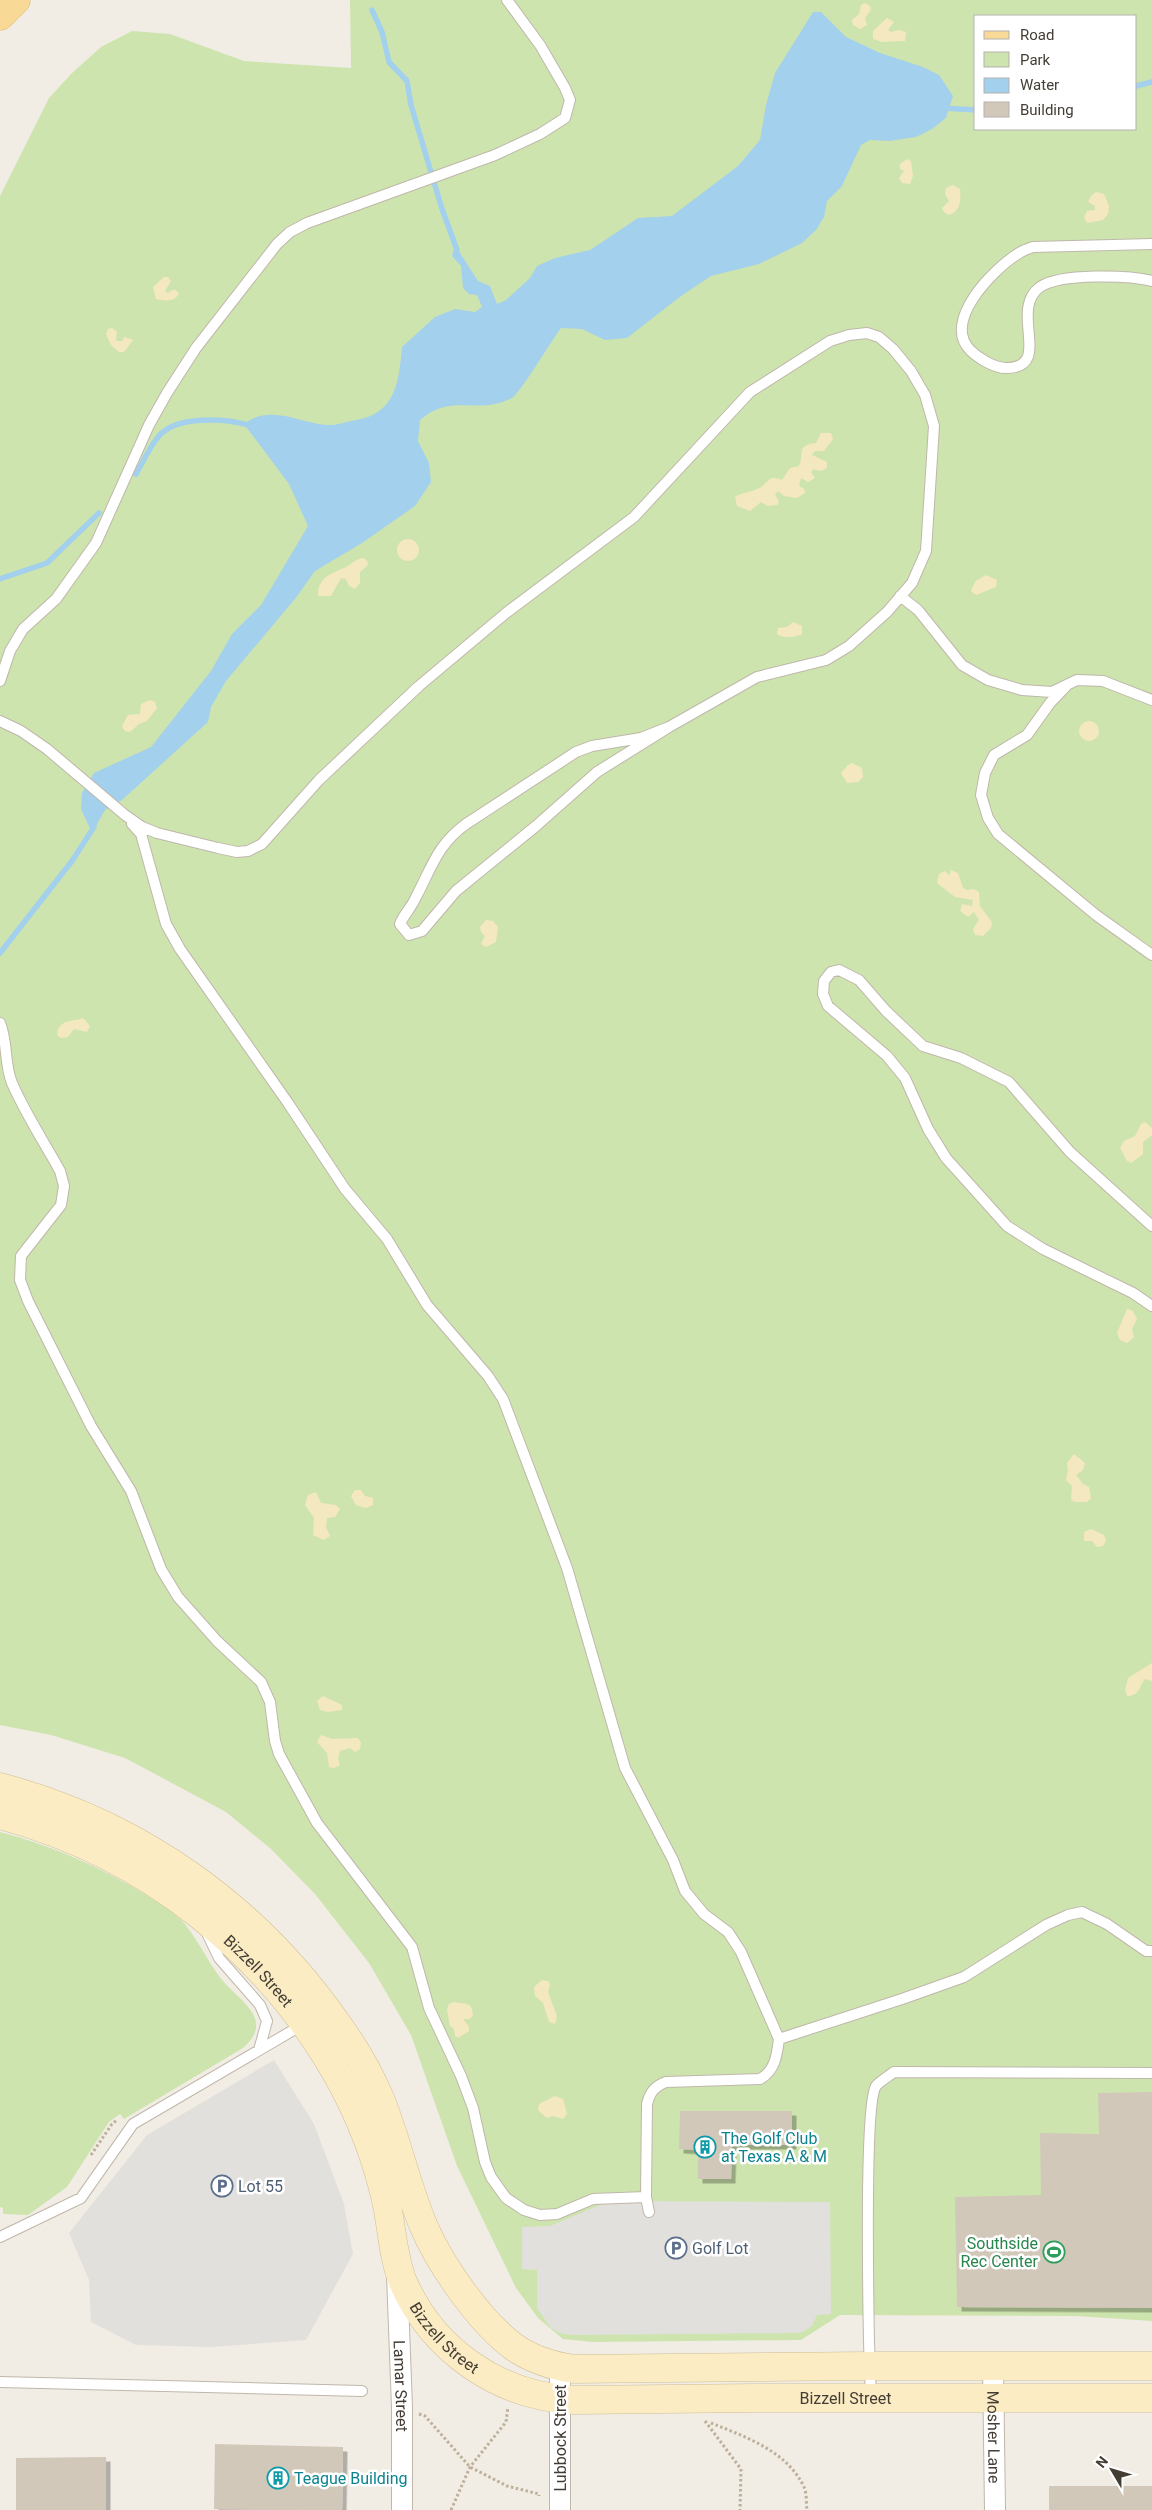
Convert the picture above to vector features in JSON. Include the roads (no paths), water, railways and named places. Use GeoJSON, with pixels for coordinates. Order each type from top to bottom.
{"type":"FeatureCollection","features":[{"type":"Feature","properties":{"kind":"main road"},"geometry":{"type":"LineString","coordinates":[[0,16],[16,0]]}},
{"type":"Feature","properties":{"kind":"street","name":"Bizzell Street"},"geometry":{"type":"LineString","coordinates":[[0,1787],[43,1799],[89,1817],[183,1868],[225,1900],[261,1933],[293,1967],[370,2146],[386,2196],[397,2261],[403,2281],[433,2330],[458,2355],[499,2382],[534,2395],[559,2400],[871,2397],[1152,2398]]}},
{"type":"Feature","properties":{"kind":"street","name":"Bizzell Street"},"geometry":{"type":"LineString","coordinates":[[0,1815],[98,1851],[135,1870],[198,1912],[259,1969],[315,2016],[360,2059],[373,2083],[396,2143],[424,2226],[447,2270],[469,2300],[505,2340],[522,2352],[560,2367],[574,2369],[993,2365],[1152,2366]]}},
{"type":"Feature","properties":{"kind":"street","name":"Lamar Street"},"geometry":{"type":"LineString","coordinates":[[397,2261],[402,2407],[402,2510]]}},
{"type":"Feature","properties":{"kind":"street","name":"Mosher Lane"},"geometry":{"type":"LineString","coordinates":[[993,2365],[995,2510]]}},
{"type":"Feature","properties":{"kind":"street","name":"Lubbock Street"},"geometry":{"type":"LineString","coordinates":[[560,2367],[560,2510]]}},
{"type":"Feature","properties":{"kind":"street"},"geometry":{"type":"LineString","coordinates":[[755,2367],[755,2398]]}},
{"type":"Feature","properties":{"kind":"lane"},"geometry":{"type":"LineString","coordinates":[[0,681],[10,651],[23,629],[56,599],[96,543],[143,438],[167,393],[217,320],[277,244],[297,227],[495,154],[540,134],[562,121],[568,112],[570,100],[565,88],[536,39],[507,0]]}},
{"type":"Feature","properties":{"kind":"lane"},"geometry":{"type":"LineString","coordinates":[[1152,244],[1033,247],[1016,254],[996,271],[971,301],[961,326],[965,344],[984,360],[1002,368],[1015,368],[1028,360],[1031,352],[1026,313],[1028,302],[1040,287],[1065,280],[1112,275],[1152,280]]}},
{"type":"Feature","properties":{"kind":"lane"},"geometry":{"type":"LineString","coordinates":[[125,815],[157,833],[218,848],[237,852],[248,851],[262,844],[319,780],[419,686],[506,613],[634,517],[750,392],[830,341],[849,335],[867,333],[879,337],[893,349],[911,371],[925,395],[934,426],[926,551],[912,582],[887,612],[849,646],[826,660],[757,677],[669,727],[597,772],[536,826],[456,891],[422,931],[409,935],[403,929],[400,924],[404,916],[416,899],[440,849],[451,835],[576,752],[592,746],[641,738],[669,727]]}},
{"type":"Feature","properties":{"kind":"lane"},"geometry":{"type":"LineString","coordinates":[[900,596],[918,610],[962,664],[988,680],[1022,690],[1052,692],[1077,680],[1103,681],[1152,700]]}},
{"type":"Feature","properties":{"kind":"lane"},"geometry":{"type":"LineString","coordinates":[[1068,684],[1050,703],[1027,735],[994,755],[985,774],[980,795],[988,818],[1004,840],[1096,915],[1152,954]]}},
{"type":"Feature","properties":{"kind":"lane"},"geometry":{"type":"LineString","coordinates":[[0,721],[22,731],[74,771],[125,815],[141,834],[166,924],[180,950],[288,1103],[345,1190],[387,1239],[427,1306],[488,1376],[503,1399],[567,1568],[625,1768],[673,1860],[685,1891],[704,1914],[728,1932],[741,1952],[779,2039],[774,2065],[768,2074],[760,2079],[666,2082],[658,2085],[650,2093],[647,2104],[646,2197],[649,2212]]}},
{"type":"Feature","properties":{"kind":"lane"},"geometry":{"type":"LineString","coordinates":[[1152,1226],[1070,1152],[1009,1082],[961,1058],[923,1046],[886,1011],[859,980],[839,970],[831,972],[824,981],[822,994],[828,1006],[887,1056],[905,1078],[928,1129],[946,1158],[1007,1226],[1043,1249],[1133,1293],[1152,1306]]}},
{"type":"Feature","properties":{"kind":"lane"},"geometry":{"type":"LineString","coordinates":[[0,1023],[7,1047],[7,1065],[12,1082],[60,1171],[64,1186],[61,1205],[21,1256],[20,1280],[28,1301],[90,1426],[131,1490],[161,1569],[169,1583],[202,1626],[261,1682],[270,1702],[275,1741],[279,1754],[317,1823],[412,1946],[429,2008],[473,2108],[485,2162],[491,2177],[506,2198],[524,2210],[540,2215],[558,2214],[593,2199],[646,2197]]}},
{"type":"Feature","properties":{"kind":"lane"},"geometry":{"type":"LineString","coordinates":[[198,1912],[219,1958],[247,1988],[267,2021],[259,2050]]}},
{"type":"Feature","properties":{"kind":"lane"},"geometry":{"type":"LineString","coordinates":[[779,2039],[964,1977],[1046,1925],[1068,1915],[1082,1912],[1107,1924],[1146,1951],[1152,1951]]}},
{"type":"Feature","properties":{"kind":"lane"},"geometry":{"type":"LineString","coordinates":[[0,2237],[81,2198],[133,2124],[315,2016]]}},
{"type":"Feature","properties":{"kind":"lane"},"geometry":{"type":"LineString","coordinates":[[871,2397],[869,2366],[871,2109],[876,2087],[894,2072],[1152,2073]]}},
{"type":"Feature","properties":{"kind":"lane"},"geometry":{"type":"LineString","coordinates":[[0,2382],[362,2391]]}},
{"type":"Feature","properties":{"kind":"water"},"geometry":{"type":"Polygon","coordinates":[[[813,12],[821,12],[846,37],[880,53],[923,67],[939,75],[953,96],[946,118],[932,129],[916,137],[889,141],[870,140],[861,145],[842,186],[827,201],[824,217],[816,230],[802,243],[759,264],[711,276],[681,296],[627,338],[605,340],[582,329],[561,328],[529,377],[512,398],[488,405],[454,405],[443,407],[420,420],[418,441],[429,463],[431,482],[415,506],[362,543],[315,571],[295,599],[226,681],[211,707],[208,722],[122,800],[105,810],[92,833],[81,809],[82,793],[94,773],[151,747],[211,671],[232,634],[261,605],[308,526],[289,484],[244,424],[266,415],[277,415],[333,425],[369,416],[380,411],[393,394],[397,383],[402,347],[435,317],[455,309],[475,312],[482,307],[477,295],[469,294],[463,288],[461,266],[452,256],[455,245],[478,281],[490,286],[497,304],[506,300],[530,278],[537,266],[555,258],[590,250],[638,218],[672,216],[738,166],[760,140],[766,105],[775,73],[813,12]]]}},
{"type":"Feature","properties":{"kind":"waterway"},"geometry":{"type":"LineString","coordinates":[[372,10],[382,32],[389,62],[407,81],[411,105],[442,209],[457,250]]}},
{"type":"Feature","properties":{"kind":"waterway"},"geometry":{"type":"LineString","coordinates":[[1137,86],[1152,82]]}},
{"type":"Feature","properties":{"kind":"waterway"},"geometry":{"type":"LineString","coordinates":[[943,108],[974,110]]}},
{"type":"Feature","properties":{"kind":"waterway"},"geometry":{"type":"LineString","coordinates":[[136,474],[158,437],[176,425],[202,420],[216,420],[251,426]]}},
{"type":"Feature","properties":{"kind":"waterway"},"geometry":{"type":"LineString","coordinates":[[0,579],[47,563],[99,513]]}},
{"type":"Feature","properties":{"kind":"waterway"},"geometry":{"type":"LineString","coordinates":[[0,953],[72,861],[94,827]]}},
{"type":"Feature","properties":{"kind":"place","name":"The Golf Club at Texas A & M"},"geometry":{"type":"Point","coordinates":[705,2147]}},
{"type":"Feature","properties":{"kind":"place","name":"Lot 55"},"geometry":{"type":"Point","coordinates":[222,2186]}},
{"type":"Feature","properties":{"kind":"place","name":"Golf Lot"},"geometry":{"type":"Point","coordinates":[676,2248]}},
{"type":"Feature","properties":{"kind":"place","name":"Southside Rec Center"},"geometry":{"type":"Point","coordinates":[1054,2252]}},
{"type":"Feature","properties":{"kind":"place","name":"Teague Building"},"geometry":{"type":"Point","coordinates":[278,2478]}}]}
